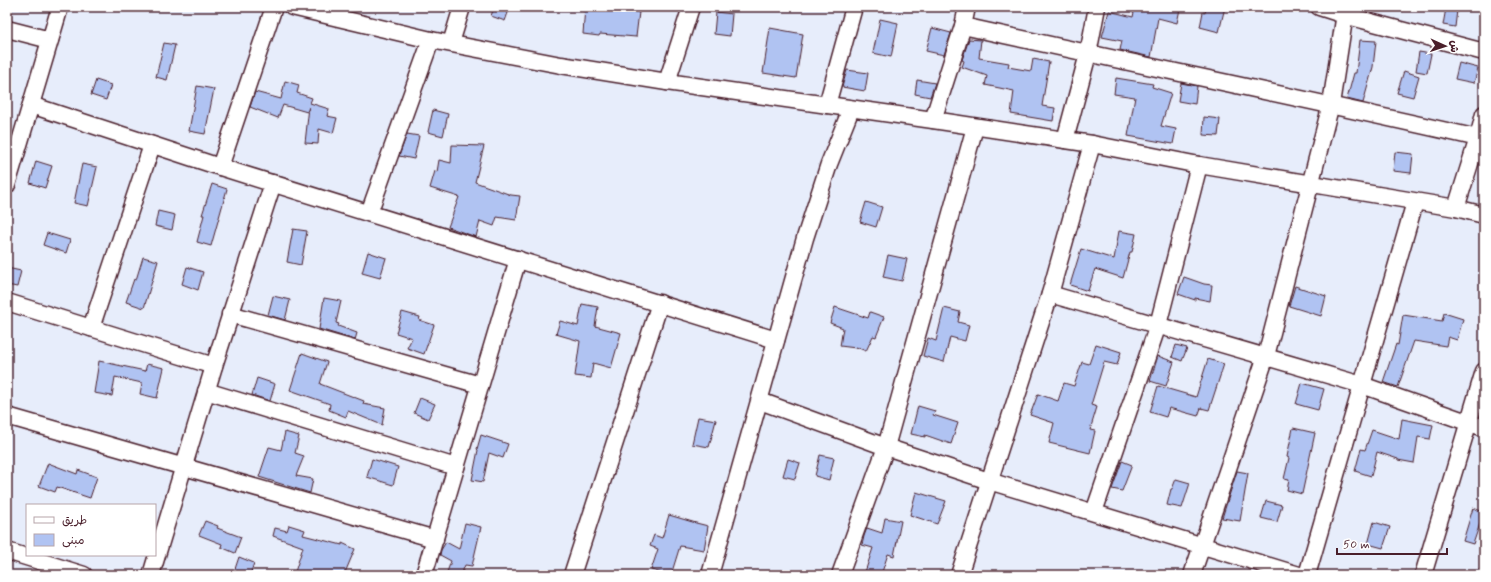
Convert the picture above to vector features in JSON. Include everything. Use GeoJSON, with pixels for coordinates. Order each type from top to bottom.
{"type":"FeatureCollection","features":[{"type":"Feature","properties":{"kind":"street"},"geometry":{"type":"LineString","coordinates":[[7,185],[60,7]]}},
{"type":"Feature","properties":{"kind":"street"},"geometry":{"type":"LineString","coordinates":[[220,167],[274,7]]}},
{"type":"Feature","properties":{"kind":"street"},"geometry":{"type":"LineString","coordinates":[[292,7],[431,40],[561,65],[1092,144],[1200,165],[1456,208],[1484,215]]}},
{"type":"Feature","properties":{"kind":"street"},"geometry":{"type":"LineString","coordinates":[[451,43],[462,7]]}},
{"type":"Feature","properties":{"kind":"street"},"geometry":{"type":"LineString","coordinates":[[668,82],[691,7]]}},
{"type":"Feature","properties":{"kind":"street"},"geometry":{"type":"LineString","coordinates":[[827,105],[854,7]]}},
{"type":"Feature","properties":{"kind":"street"},"geometry":{"type":"LineString","coordinates":[[933,120],[963,26],[967,7]]}},
{"type":"Feature","properties":{"kind":"street"},"geometry":{"type":"LineString","coordinates":[[1065,140],[1088,54],[1097,7]]}},
{"type":"Feature","properties":{"kind":"street"},"geometry":{"type":"LineString","coordinates":[[1319,7],[1345,11],[1484,52]]}},
{"type":"Feature","properties":{"kind":"street"},"geometry":{"type":"LineString","coordinates":[[1192,575],[1266,356],[1331,104],[1345,11]]}},
{"type":"Feature","properties":{"kind":"street"},"geometry":{"type":"LineString","coordinates":[[963,26],[1088,54],[1331,104],[1478,138]]}},
{"type":"Feature","properties":{"kind":"street"},"geometry":{"type":"LineString","coordinates":[[7,29],[50,40]]}},
{"type":"Feature","properties":{"kind":"street"},"geometry":{"type":"LineString","coordinates":[[369,213],[431,40]]}},
{"type":"Feature","properties":{"kind":"street"},"geometry":{"type":"LineString","coordinates":[[31,105],[220,167],[776,340]]}},
{"type":"Feature","properties":{"kind":"street"},"geometry":{"type":"LineString","coordinates":[[710,575],[805,238],[827,171],[851,109]]}},
{"type":"Feature","properties":{"kind":"street"},"geometry":{"type":"LineString","coordinates":[[1456,208],[1484,114]]}},
{"type":"Feature","properties":{"kind":"street"},"geometry":{"type":"LineString","coordinates":[[840,575],[886,447],[975,127]]}},
{"type":"Feature","properties":{"kind":"street"},"geometry":{"type":"LineString","coordinates":[[959,575],[1050,294],[1092,144]]}},
{"type":"Feature","properties":{"kind":"street"},"geometry":{"type":"LineString","coordinates":[[91,328],[152,145]]}},
{"type":"Feature","properties":{"kind":"street"},"geometry":{"type":"LineString","coordinates":[[1094,512],[1158,325],[1200,165]]}},
{"type":"Feature","properties":{"kind":"street"},"geometry":{"type":"LineString","coordinates":[[151,575],[206,391],[273,183]]}},
{"type":"Feature","properties":{"kind":"street"},"geometry":{"type":"LineString","coordinates":[[1307,575],[1415,202]]}},
{"type":"Feature","properties":{"kind":"street"},"geometry":{"type":"LineString","coordinates":[[424,575],[518,259]]}},
{"type":"Feature","properties":{"kind":"street"},"geometry":{"type":"LineString","coordinates":[[1050,294],[1362,385],[1484,428]]}},
{"type":"Feature","properties":{"kind":"street"},"geometry":{"type":"LineString","coordinates":[[7,302],[214,366]]}},
{"type":"Feature","properties":{"kind":"street"},"geometry":{"type":"LineString","coordinates":[[572,575],[660,303]]}},
{"type":"Feature","properties":{"kind":"street"},"geometry":{"type":"LineString","coordinates":[[230,314],[480,385]]}},
{"type":"Feature","properties":{"kind":"street"},"geometry":{"type":"LineString","coordinates":[[1423,575],[1484,371]]}},
{"type":"Feature","properties":{"kind":"street"},"geometry":{"type":"LineString","coordinates":[[206,391],[456,467]]}},
{"type":"Feature","properties":{"kind":"street"},"geometry":{"type":"LineString","coordinates":[[760,401],[886,447],[989,481],[1299,575]]}},
{"type":"Feature","properties":{"kind":"street"},"geometry":{"type":"LineString","coordinates":[[7,416],[183,468],[435,539]]}},
{"type":"Feature","properties":{"kind":"street"},"geometry":{"type":"LineString","coordinates":[[7,551],[84,575]]}},
{"type":"Feature","properties":{"kind":"building"},"geometry":{"type":"Polygon","coordinates":[[[494,7],[510,7],[505,21],[491,16],[494,7]]]}},
{"type":"Feature","properties":{"kind":"building"},"geometry":{"type":"Polygon","coordinates":[[[585,7],[602,7],[639,12],[636,37],[583,34],[585,7]]]}},
{"type":"Feature","properties":{"kind":"building"},"geometry":{"type":"Polygon","coordinates":[[[1131,7],[1170,7],[1180,9],[1177,23],[1158,18],[1151,57],[1120,50],[1122,41],[1102,37],[1109,11],[1133,17],[1134,12],[1131,12],[1131,7]]]}},
{"type":"Feature","properties":{"kind":"building"},"geometry":{"type":"Polygon","coordinates":[[[1206,7],[1225,7],[1219,32],[1200,27],[1203,12],[1205,13],[1206,7]]]}},
{"type":"Feature","properties":{"kind":"building"},"geometry":{"type":"Polygon","coordinates":[[[1446,8],[1457,10],[1455,27],[1443,25],[1446,8]]]}},
{"type":"Feature","properties":{"kind":"building"},"geometry":{"type":"Polygon","coordinates":[[[716,12],[732,14],[730,36],[714,34],[716,12]]]}},
{"type":"Feature","properties":{"kind":"building"},"geometry":{"type":"Polygon","coordinates":[[[880,19],[898,23],[891,57],[873,53],[880,19]]]}},
{"type":"Feature","properties":{"kind":"building"},"geometry":{"type":"Polygon","coordinates":[[[770,28],[803,34],[796,78],[763,73],[770,28]]]}},
{"type":"Feature","properties":{"kind":"building"},"geometry":{"type":"Polygon","coordinates":[[[932,28],[951,33],[944,55],[926,51],[932,28]]]}},
{"type":"Feature","properties":{"kind":"building"},"geometry":{"type":"Polygon","coordinates":[[[969,39],[981,40],[979,58],[1009,63],[1008,67],[1031,71],[1033,59],[1049,62],[1042,106],[1055,108],[1053,121],[1011,114],[1014,91],[985,85],[987,76],[962,67],[964,61],[962,60],[969,39]]]}},
{"type":"Feature","properties":{"kind":"building"},"geometry":{"type":"Polygon","coordinates":[[[1360,40],[1376,41],[1373,67],[1363,103],[1347,99],[1354,73],[1356,73],[1360,40]]]}},
{"type":"Feature","properties":{"kind":"building"},"geometry":{"type":"Polygon","coordinates":[[[164,43],[175,45],[167,80],[156,77],[164,43]]]}},
{"type":"Feature","properties":{"kind":"building"},"geometry":{"type":"Polygon","coordinates":[[[1419,52],[1431,54],[1427,73],[1416,71],[1419,52]]]}},
{"type":"Feature","properties":{"kind":"building"},"geometry":{"type":"Polygon","coordinates":[[[1459,63],[1478,68],[1474,83],[1455,79],[1459,63]]]}},
{"type":"Feature","properties":{"kind":"building"},"geometry":{"type":"Polygon","coordinates":[[[847,70],[868,73],[865,91],[842,87],[847,70]]]}},
{"type":"Feature","properties":{"kind":"building"},"geometry":{"type":"Polygon","coordinates":[[[1404,71],[1419,76],[1413,97],[1397,93],[1404,71]]]}},
{"type":"Feature","properties":{"kind":"building"},"geometry":{"type":"Polygon","coordinates":[[[1116,78],[1153,84],[1152,87],[1171,93],[1161,126],[1176,129],[1173,144],[1128,136],[1135,97],[1114,94],[1116,78]]]}},
{"type":"Feature","properties":{"kind":"building"},"geometry":{"type":"Polygon","coordinates":[[[96,80],[111,85],[106,100],[91,95],[96,80]]]}},
{"type":"Feature","properties":{"kind":"building"},"geometry":{"type":"Polygon","coordinates":[[[917,80],[935,83],[930,97],[915,94],[917,80]]]}},
{"type":"Feature","properties":{"kind":"building"},"geometry":{"type":"Polygon","coordinates":[[[285,81],[299,85],[297,93],[312,98],[310,103],[329,109],[327,116],[337,118],[333,133],[319,129],[318,144],[305,143],[309,107],[307,112],[283,105],[278,118],[250,107],[255,92],[281,99],[285,81]]]}},
{"type":"Feature","properties":{"kind":"building"},"geometry":{"type":"Polygon","coordinates":[[[1181,83],[1197,86],[1195,104],[1178,101],[1181,83]]]}},
{"type":"Feature","properties":{"kind":"building"},"geometry":{"type":"Polygon","coordinates":[[[197,86],[214,89],[205,134],[189,131],[197,86]]]}},
{"type":"Feature","properties":{"kind":"building"},"geometry":{"type":"Polygon","coordinates":[[[433,110],[448,114],[443,136],[428,132],[433,110]]]}},
{"type":"Feature","properties":{"kind":"building"},"geometry":{"type":"Polygon","coordinates":[[[1204,117],[1220,119],[1218,136],[1203,135],[1204,117]]]}},
{"type":"Feature","properties":{"kind":"building"},"geometry":{"type":"Polygon","coordinates":[[[407,134],[419,136],[414,159],[399,156],[407,134]]]}},
{"type":"Feature","properties":{"kind":"building"},"geometry":{"type":"Polygon","coordinates":[[[452,145],[484,146],[475,182],[511,195],[520,196],[516,220],[497,217],[494,226],[480,221],[476,237],[448,227],[459,197],[430,188],[435,171],[437,172],[439,160],[451,163],[452,145]]]}},
{"type":"Feature","properties":{"kind":"building"},"geometry":{"type":"Polygon","coordinates":[[[1395,152],[1413,154],[1411,173],[1393,171],[1395,152]]]}},
{"type":"Feature","properties":{"kind":"building"},"geometry":{"type":"Polygon","coordinates":[[[36,161],[52,166],[45,188],[30,183],[36,161]]]}},
{"type":"Feature","properties":{"kind":"building"},"geometry":{"type":"Polygon","coordinates":[[[82,164],[97,167],[88,206],[74,203],[82,164]]]}},
{"type":"Feature","properties":{"kind":"building"},"geometry":{"type":"Polygon","coordinates":[[[212,184],[227,189],[211,246],[197,242],[204,215],[202,215],[212,184]]]}},
{"type":"Feature","properties":{"kind":"building"},"geometry":{"type":"Polygon","coordinates":[[[866,202],[882,207],[876,227],[860,222],[866,202]]]}},
{"type":"Feature","properties":{"kind":"building"},"geometry":{"type":"Polygon","coordinates":[[[158,211],[175,215],[172,230],[155,226],[158,211]]]}},
{"type":"Feature","properties":{"kind":"building"},"geometry":{"type":"Polygon","coordinates":[[[293,229],[307,231],[301,265],[287,262],[293,229]]]}},
{"type":"Feature","properties":{"kind":"building"},"geometry":{"type":"Polygon","coordinates":[[[1119,231],[1136,234],[1132,252],[1130,252],[1123,278],[1095,269],[1088,291],[1070,285],[1081,249],[1114,259],[1119,231]]]}},
{"type":"Feature","properties":{"kind":"building"},"geometry":{"type":"Polygon","coordinates":[[[47,233],[70,240],[66,253],[43,245],[47,233]]]}},
{"type":"Feature","properties":{"kind":"building"},"geometry":{"type":"Polygon","coordinates":[[[368,252],[386,258],[380,278],[362,273],[368,252]]]}},
{"type":"Feature","properties":{"kind":"building"},"geometry":{"type":"Polygon","coordinates":[[[888,255],[907,259],[902,281],[883,277],[888,255]]]}},
{"type":"Feature","properties":{"kind":"building"},"geometry":{"type":"Polygon","coordinates":[[[143,257],[158,261],[144,308],[126,302],[134,279],[136,280],[143,257]]]}},
{"type":"Feature","properties":{"kind":"building"},"geometry":{"type":"Polygon","coordinates":[[[187,267],[203,272],[198,290],[182,284],[187,267]]]}},
{"type":"Feature","properties":{"kind":"building"},"geometry":{"type":"Polygon","coordinates":[[[7,268],[21,271],[17,287],[7,285],[7,268]]]}},
{"type":"Feature","properties":{"kind":"building"},"geometry":{"type":"Polygon","coordinates":[[[1184,277],[1204,284],[1212,285],[1210,301],[1195,298],[1195,300],[1178,294],[1184,277]]]}},
{"type":"Feature","properties":{"kind":"building"},"geometry":{"type":"Polygon","coordinates":[[[1295,286],[1326,296],[1321,316],[1289,306],[1295,286]]]}},
{"type":"Feature","properties":{"kind":"building"},"geometry":{"type":"Polygon","coordinates":[[[273,296],[290,300],[285,320],[268,315],[273,296]]]}},
{"type":"Feature","properties":{"kind":"building"},"geometry":{"type":"Polygon","coordinates":[[[324,298],[341,301],[336,323],[339,324],[338,326],[357,333],[355,340],[319,329],[324,298]]]}},
{"type":"Feature","properties":{"kind":"building"},"geometry":{"type":"Polygon","coordinates":[[[582,304],[598,307],[595,326],[621,333],[611,368],[593,363],[591,378],[575,376],[580,341],[556,334],[560,321],[578,326],[582,304]]]}},
{"type":"Feature","properties":{"kind":"building"},"geometry":{"type":"Polygon","coordinates":[[[835,307],[868,318],[870,312],[884,317],[876,337],[873,336],[866,351],[856,347],[840,346],[843,328],[830,323],[835,307]]]}},
{"type":"Feature","properties":{"kind":"building"},"geometry":{"type":"Polygon","coordinates":[[[944,308],[960,312],[958,322],[969,325],[965,341],[950,337],[944,362],[923,356],[928,338],[936,341],[944,308]]]}},
{"type":"Feature","properties":{"kind":"building"},"geometry":{"type":"Polygon","coordinates":[[[402,312],[420,317],[419,320],[434,325],[424,354],[407,348],[412,338],[396,333],[402,312]]]}},
{"type":"Feature","properties":{"kind":"building"},"geometry":{"type":"Polygon","coordinates":[[[1444,313],[1463,319],[1457,340],[1448,337],[1446,346],[1414,341],[1398,387],[1383,382],[1396,344],[1398,345],[1403,315],[1442,321],[1444,313]]]}},
{"type":"Feature","properties":{"kind":"building"},"geometry":{"type":"Polygon","coordinates":[[[1096,344],[1121,352],[1117,365],[1104,362],[1091,405],[1097,407],[1090,430],[1095,431],[1090,453],[1049,443],[1054,423],[1030,415],[1038,394],[1058,401],[1064,383],[1074,386],[1082,362],[1089,364],[1096,344]]]}},
{"type":"Feature","properties":{"kind":"building"},"geometry":{"type":"Polygon","coordinates":[[[1176,345],[1187,348],[1182,361],[1172,357],[1176,345]]]}},
{"type":"Feature","properties":{"kind":"building"},"geometry":{"type":"Polygon","coordinates":[[[302,353],[327,362],[320,384],[364,401],[363,404],[385,408],[382,425],[348,411],[346,417],[329,410],[330,404],[290,390],[302,353]]]}},
{"type":"Feature","properties":{"kind":"building"},"geometry":{"type":"Polygon","coordinates":[[[1158,356],[1174,362],[1166,386],[1150,381],[1158,356]]]}},
{"type":"Feature","properties":{"kind":"building"},"geometry":{"type":"Polygon","coordinates":[[[1208,359],[1224,364],[1209,410],[1201,408],[1198,416],[1169,408],[1166,417],[1150,412],[1158,386],[1196,397],[1208,359]]]}},
{"type":"Feature","properties":{"kind":"building"},"geometry":{"type":"Polygon","coordinates":[[[99,361],[145,371],[147,364],[164,368],[157,398],[140,394],[142,383],[115,377],[112,396],[94,393],[99,361]]]}},
{"type":"Feature","properties":{"kind":"building"},"geometry":{"type":"Polygon","coordinates":[[[257,378],[275,384],[270,401],[252,395],[257,378]]]}},
{"type":"Feature","properties":{"kind":"building"},"geometry":{"type":"Polygon","coordinates":[[[1302,383],[1324,389],[1318,410],[1296,404],[1302,383]]]}},
{"type":"Feature","properties":{"kind":"building"},"geometry":{"type":"Polygon","coordinates":[[[420,398],[435,404],[428,419],[414,413],[420,398]]]}},
{"type":"Feature","properties":{"kind":"building"},"geometry":{"type":"Polygon","coordinates":[[[918,406],[935,411],[933,415],[958,423],[951,444],[925,435],[925,437],[911,434],[918,406]]]}},
{"type":"Feature","properties":{"kind":"building"},"geometry":{"type":"Polygon","coordinates":[[[698,417],[716,420],[709,447],[692,444],[698,417]]]}},
{"type":"Feature","properties":{"kind":"building"},"geometry":{"type":"Polygon","coordinates":[[[1402,419],[1433,425],[1430,439],[1418,437],[1414,463],[1398,460],[1377,452],[1371,476],[1355,471],[1361,449],[1365,450],[1372,430],[1399,439],[1402,419]]]}},
{"type":"Feature","properties":{"kind":"building"},"geometry":{"type":"Polygon","coordinates":[[[1293,428],[1315,433],[1302,494],[1287,490],[1289,480],[1284,479],[1289,458],[1287,457],[1293,428]]]}},
{"type":"Feature","properties":{"kind":"building"},"geometry":{"type":"Polygon","coordinates":[[[285,432],[299,436],[295,453],[304,456],[296,476],[313,479],[310,493],[259,477],[269,447],[281,450],[285,432]]]}},
{"type":"Feature","properties":{"kind":"building"},"geometry":{"type":"Polygon","coordinates":[[[481,435],[508,444],[503,458],[489,453],[483,482],[472,480],[481,435]]]}},
{"type":"Feature","properties":{"kind":"building"},"geometry":{"type":"Polygon","coordinates":[[[820,455],[834,458],[829,480],[815,476],[820,455]]]}},
{"type":"Feature","properties":{"kind":"building"},"geometry":{"type":"Polygon","coordinates":[[[372,459],[398,467],[393,485],[367,477],[372,459]]]}},
{"type":"Feature","properties":{"kind":"building"},"geometry":{"type":"Polygon","coordinates":[[[788,459],[800,463],[795,479],[783,476],[788,459]]]}},
{"type":"Feature","properties":{"kind":"building"},"geometry":{"type":"Polygon","coordinates":[[[1122,461],[1132,465],[1122,491],[1112,489],[1122,461]]]}},
{"type":"Feature","properties":{"kind":"building"},"geometry":{"type":"Polygon","coordinates":[[[48,463],[77,474],[78,470],[97,477],[90,498],[57,487],[55,492],[39,486],[48,463]]]}},
{"type":"Feature","properties":{"kind":"building"},"geometry":{"type":"Polygon","coordinates":[[[1237,471],[1248,473],[1240,521],[1222,518],[1237,471]]]}},
{"type":"Feature","properties":{"kind":"building"},"geometry":{"type":"Polygon","coordinates":[[[1176,479],[1190,483],[1182,508],[1167,505],[1171,489],[1176,479]]]}},
{"type":"Feature","properties":{"kind":"building"},"geometry":{"type":"Polygon","coordinates":[[[916,492],[946,501],[937,524],[910,515],[916,492]]]}},
{"type":"Feature","properties":{"kind":"building"},"geometry":{"type":"Polygon","coordinates":[[[1266,501],[1282,505],[1277,522],[1261,518],[1266,501]]]}},
{"type":"Feature","properties":{"kind":"building"},"geometry":{"type":"Polygon","coordinates":[[[1473,508],[1484,512],[1473,544],[1463,541],[1473,508]]]}},
{"type":"Feature","properties":{"kind":"building"},"geometry":{"type":"Polygon","coordinates":[[[669,515],[708,526],[704,550],[680,546],[671,575],[651,570],[658,549],[650,546],[654,535],[662,538],[669,515]]]}},
{"type":"Feature","properties":{"kind":"building"},"geometry":{"type":"Polygon","coordinates":[[[885,518],[901,521],[894,556],[888,554],[881,575],[864,575],[873,548],[862,545],[864,536],[867,528],[882,533],[885,518]]]}},
{"type":"Feature","properties":{"kind":"building"},"geometry":{"type":"Polygon","coordinates":[[[205,521],[218,526],[217,528],[241,537],[235,553],[221,547],[222,544],[199,535],[205,521]]]}},
{"type":"Feature","properties":{"kind":"building"},"geometry":{"type":"Polygon","coordinates":[[[1374,522],[1390,527],[1383,548],[1368,544],[1374,522]]]}},
{"type":"Feature","properties":{"kind":"building"},"geometry":{"type":"Polygon","coordinates":[[[465,523],[481,527],[472,566],[465,565],[461,575],[446,575],[451,561],[440,555],[441,550],[446,542],[459,549],[465,523]]]}},
{"type":"Feature","properties":{"kind":"building"},"geometry":{"type":"Polygon","coordinates":[[[289,525],[305,530],[303,535],[342,545],[342,543],[355,549],[344,575],[294,575],[303,547],[273,536],[275,528],[287,531],[289,525]]]}},
{"type":"Feature","properties":{"kind":"building"},"geometry":{"type":"Polygon","coordinates":[[[239,557],[254,563],[250,575],[233,575],[239,557]]]}}]}
